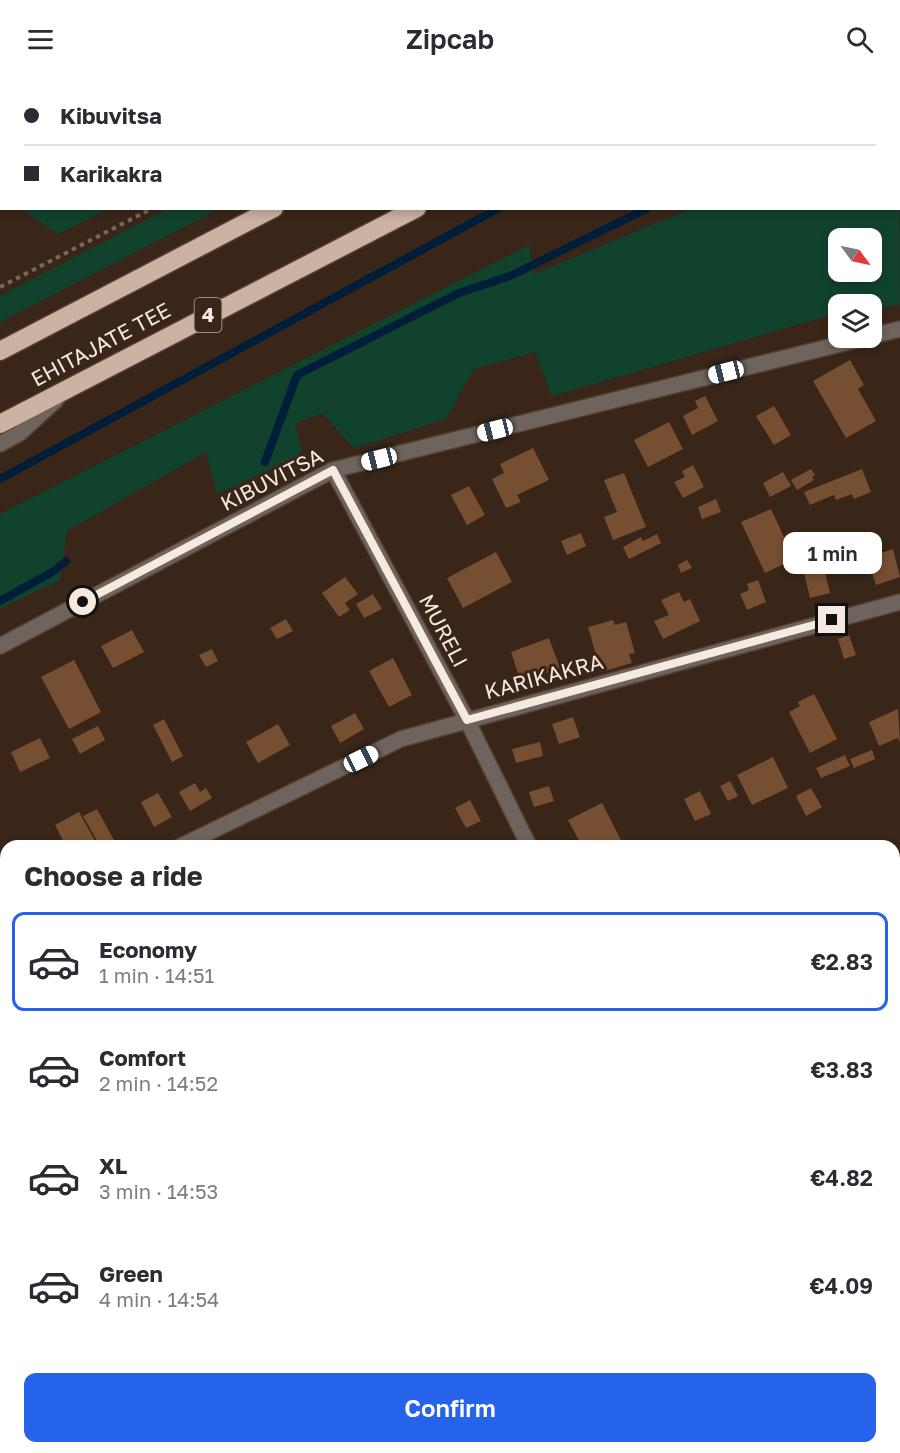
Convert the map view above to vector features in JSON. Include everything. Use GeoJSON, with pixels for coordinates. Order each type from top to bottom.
{"type":"FeatureCollection","features":[{"type":"Feature","properties":{"kind":"highway","name":"EHITAJATE TEE"},"geometry":{"type":"LineString","coordinates":[[0,351],[270,210]]}},
{"type":"Feature","properties":{"kind":"highway","name":"EHITAJATE TEE"},"geometry":{"type":"LineString","coordinates":[[0,424],[413,210]]}},
{"type":"Feature","properties":{"kind":"street"},"geometry":{"type":"LineString","coordinates":[[882,334],[900,329]]}},
{"type":"Feature","properties":{"kind":"street","name":"KIBUVITSA"},"geometry":{"type":"LineString","coordinates":[[0,646],[333,470],[828,347]]}},
{"type":"Feature","properties":{"kind":"street"},"geometry":{"type":"LineString","coordinates":[[0,444],[20,433],[69,388]]}},
{"type":"Feature","properties":{"kind":"street","name":"MURELI"},"geometry":{"type":"LineString","coordinates":[[333,470],[467,720],[526,840]]}},
{"type":"Feature","properties":{"kind":"street","name":"KARIKAKRA"},"geometry":{"type":"LineString","coordinates":[[193,840],[401,739],[900,602]]}},
{"type":"Feature","properties":{"kind":"path"},"geometry":{"type":"LineString","coordinates":[[0,287],[149,210]]}},
{"type":"Feature","properties":{"kind":"green space"},"geometry":{"type":"Polygon","coordinates":[[[22,210],[106,210],[58,234],[22,210]]]}},
{"type":"Feature","properties":{"kind":"green space"},"geometry":{"type":"Polygon","coordinates":[[[165,210],[217,210],[0,322],[0,296],[165,210]]]}},
{"type":"Feature","properties":{"kind":"green space"},"geometry":{"type":"Polygon","coordinates":[[[688,210],[899,210],[900,305],[882,307],[882,294],[828,294],[828,316],[552,396],[535,352],[474,369],[446,419],[354,448],[322,413],[295,424],[303,455],[217,494],[206,452],[67,531],[60,580],[0,609],[0,514],[529,245],[534,274],[688,210]]]}},
{"type":"Feature","properties":{"kind":"building"},"geometry":{"type":"Polygon","coordinates":[[[850,360],[864,385],[858,389],[876,421],[846,438],[813,381],[850,360]]]}},
{"type":"Feature","properties":{"kind":"building"},"geometry":{"type":"Polygon","coordinates":[[[705,396],[718,421],[692,435],[683,416],[698,408],[695,401],[705,396]]]}},
{"type":"Feature","properties":{"kind":"building"},"geometry":{"type":"Polygon","coordinates":[[[774,406],[791,435],[774,445],[756,416],[774,406]]]}},
{"type":"Feature","properties":{"kind":"building"},"geometry":{"type":"Polygon","coordinates":[[[669,422],[683,449],[648,467],[634,440],[669,422]]]}},
{"type":"Feature","properties":{"kind":"building"},"geometry":{"type":"Polygon","coordinates":[[[533,448],[549,480],[517,495],[521,502],[506,508],[492,479],[504,473],[500,464],[533,448]]]}},
{"type":"Feature","properties":{"kind":"building"},"geometry":{"type":"Polygon","coordinates":[[[693,465],[704,487],[683,498],[674,482],[685,477],[682,471],[693,465]]]}},
{"type":"Feature","properties":{"kind":"building"},"geometry":{"type":"Polygon","coordinates":[[[811,469],[815,475],[812,477],[814,480],[797,490],[791,480],[811,469]]]}},
{"type":"Feature","properties":{"kind":"building"},"geometry":{"type":"Polygon","coordinates":[[[862,469],[871,492],[854,499],[852,494],[836,500],[834,495],[810,505],[804,492],[862,469]]]}},
{"type":"Feature","properties":{"kind":"building"},"geometry":{"type":"Polygon","coordinates":[[[783,472],[791,486],[770,497],[763,483],[783,472]]]}},
{"type":"Feature","properties":{"kind":"building"},"geometry":{"type":"Polygon","coordinates":[[[624,473],[646,527],[613,540],[604,517],[617,512],[604,480],[624,473]]]}},
{"type":"Feature","properties":{"kind":"building"},"geometry":{"type":"Polygon","coordinates":[[[469,486],[485,515],[467,525],[451,495],[469,486]]]}},
{"type":"Feature","properties":{"kind":"building"},"geometry":{"type":"Polygon","coordinates":[[[716,499],[721,512],[702,519],[698,507],[716,499]]]}},
{"type":"Feature","properties":{"kind":"building"},"geometry":{"type":"Polygon","coordinates":[[[771,509],[794,559],[765,573],[741,522],[771,509]]]}},
{"type":"Feature","properties":{"kind":"building"},"geometry":{"type":"Polygon","coordinates":[[[581,533],[586,546],[567,555],[561,541],[581,533]]]}},
{"type":"Feature","properties":{"kind":"building"},"geometry":{"type":"Polygon","coordinates":[[[657,534],[661,543],[629,559],[623,547],[641,537],[643,541],[657,534]]]}},
{"type":"Feature","properties":{"kind":"building"},"geometry":{"type":"Polygon","coordinates":[[[893,549],[900,577],[876,585],[867,558],[893,549]]]}},
{"type":"Feature","properties":{"kind":"building"},"geometry":{"type":"Polygon","coordinates":[[[496,552],[512,582],[463,608],[447,578],[496,552]]]}},
{"type":"Feature","properties":{"kind":"building"},"geometry":{"type":"Polygon","coordinates":[[[687,560],[692,568],[681,573],[678,565],[687,560]]]}},
{"type":"Feature","properties":{"kind":"building"},"geometry":{"type":"Polygon","coordinates":[[[822,560],[830,593],[810,598],[802,565],[822,560]]]}},
{"type":"Feature","properties":{"kind":"building"},"geometry":{"type":"Polygon","coordinates":[[[345,577],[358,594],[345,603],[350,610],[339,617],[322,593],[345,577]]]}},
{"type":"Feature","properties":{"kind":"building"},"geometry":{"type":"Polygon","coordinates":[[[758,580],[766,602],[747,610],[740,594],[749,590],[747,584],[758,580]]]}},
{"type":"Feature","properties":{"kind":"building"},"geometry":{"type":"Polygon","coordinates":[[[679,592],[684,602],[690,599],[700,621],[663,639],[654,621],[669,615],[661,600],[679,592]]]}},
{"type":"Feature","properties":{"kind":"building"},"geometry":{"type":"Polygon","coordinates":[[[373,594],[382,609],[364,618],[356,604],[373,594]]]}},
{"type":"Feature","properties":{"kind":"building"},"geometry":{"type":"Polygon","coordinates":[[[286,619],[293,631],[277,639],[270,628],[286,619]]]}},
{"type":"Feature","properties":{"kind":"building"},"geometry":{"type":"Polygon","coordinates":[[[613,620],[615,625],[626,622],[635,653],[629,654],[632,663],[601,672],[588,627],[613,620]]]}},
{"type":"Feature","properties":{"kind":"building"},"geometry":{"type":"Polygon","coordinates":[[[132,630],[144,652],[113,668],[101,646],[132,630]]]}},
{"type":"Feature","properties":{"kind":"building"},"geometry":{"type":"Polygon","coordinates":[[[849,635],[856,655],[844,659],[838,639],[849,635]]]}},
{"type":"Feature","properties":{"kind":"building"},"geometry":{"type":"Polygon","coordinates":[[[549,638],[560,668],[521,682],[511,652],[549,638]]]}},
{"type":"Feature","properties":{"kind":"building"},"geometry":{"type":"Polygon","coordinates":[[[212,649],[218,661],[206,667],[199,655],[212,649]]]}},
{"type":"Feature","properties":{"kind":"building"},"geometry":{"type":"Polygon","coordinates":[[[393,658],[412,695],[389,707],[369,671],[393,658]]]}},
{"type":"Feature","properties":{"kind":"building"},"geometry":{"type":"Polygon","coordinates":[[[74,660],[101,712],[69,729],[41,677],[74,660]]]}},
{"type":"Feature","properties":{"kind":"building"},"geometry":{"type":"Polygon","coordinates":[[[814,694],[837,739],[810,753],[789,712],[800,706],[798,702],[814,694]]]}},
{"type":"Feature","properties":{"kind":"building"},"geometry":{"type":"Polygon","coordinates":[[[898,709],[900,743],[898,738],[879,746],[869,722],[898,709]]]}},
{"type":"Feature","properties":{"kind":"building"},"geometry":{"type":"Polygon","coordinates":[[[355,713],[364,729],[340,743],[331,726],[355,713]]]}},
{"type":"Feature","properties":{"kind":"building"},"geometry":{"type":"Polygon","coordinates":[[[573,717],[580,737],[559,744],[552,724],[573,717]]]}},
{"type":"Feature","properties":{"kind":"building"},"geometry":{"type":"Polygon","coordinates":[[[164,719],[183,756],[172,762],[153,725],[164,719]]]}},
{"type":"Feature","properties":{"kind":"building"},"geometry":{"type":"Polygon","coordinates":[[[278,724],[290,745],[258,763],[246,742],[278,724]]]}},
{"type":"Feature","properties":{"kind":"building"},"geometry":{"type":"Polygon","coordinates":[[[98,726],[105,740],[80,754],[72,739],[98,726]]]}},
{"type":"Feature","properties":{"kind":"building"},"geometry":{"type":"Polygon","coordinates":[[[40,738],[50,758],[20,772],[11,752],[40,738]]]}},
{"type":"Feature","properties":{"kind":"building"},"geometry":{"type":"Polygon","coordinates":[[[540,742],[543,756],[516,763],[512,749],[540,742]]]}},
{"type":"Feature","properties":{"kind":"building"},"geometry":{"type":"Polygon","coordinates":[[[872,750],[875,759],[854,768],[850,759],[872,750]]]}},
{"type":"Feature","properties":{"kind":"building"},"geometry":{"type":"Polygon","coordinates":[[[845,755],[850,766],[821,778],[816,768],[845,755]]]}},
{"type":"Feature","properties":{"kind":"building"},"geometry":{"type":"Polygon","coordinates":[[[773,757],[788,788],[752,805],[737,775],[773,757]]]}},
{"type":"Feature","properties":{"kind":"building"},"geometry":{"type":"Polygon","coordinates":[[[730,781],[738,796],[728,801],[720,786],[730,781]]]}},
{"type":"Feature","properties":{"kind":"building"},"geometry":{"type":"Polygon","coordinates":[[[195,783],[200,792],[206,788],[212,798],[190,811],[179,792],[195,783]]]}},
{"type":"Feature","properties":{"kind":"building"},"geometry":{"type":"Polygon","coordinates":[[[549,786],[554,801],[534,807],[529,792],[549,786]]]}},
{"type":"Feature","properties":{"kind":"building"},"geometry":{"type":"Polygon","coordinates":[[[811,788],[822,807],[806,816],[796,796],[811,788]]]}},
{"type":"Feature","properties":{"kind":"building"},"geometry":{"type":"Polygon","coordinates":[[[700,791],[711,814],[695,821],[684,799],[700,791]]]}},
{"type":"Feature","properties":{"kind":"building"},"geometry":{"type":"Polygon","coordinates":[[[158,793],[172,817],[154,827],[141,802],[158,793]]]}},
{"type":"Feature","properties":{"kind":"building"},"geometry":{"type":"Polygon","coordinates":[[[470,800],[481,821],[466,828],[455,808],[470,800]]]}},
{"type":"Feature","properties":{"kind":"building"},"geometry":{"type":"Polygon","coordinates":[[[602,803],[621,840],[579,840],[568,820],[602,803]]]}},
{"type":"Feature","properties":{"kind":"building"},"geometry":{"type":"Polygon","coordinates":[[[97,809],[114,840],[97,840],[83,816],[97,809]]]}},
{"type":"Feature","properties":{"kind":"building"},"geometry":{"type":"Polygon","coordinates":[[[79,812],[95,840],[63,840],[55,825],[79,812]]]}},
{"type":"Feature","properties":{"kind":"waterway"},"geometry":{"type":"LineString","coordinates":[[0,479],[495,210]]}},
{"type":"Feature","properties":{"kind":"waterway"},"geometry":{"type":"LineString","coordinates":[[265,462],[297,375],[459,293],[510,276],[644,210]]}},
{"type":"Feature","properties":{"kind":"waterway"},"geometry":{"type":"LineString","coordinates":[[0,601],[54,571],[66,561]]}},
{"type":"Feature","properties":{"kind":"route"},"geometry":{"type":"LineString","coordinates":[[83,602],[333,470],[467,720],[832,620]]}}]}
